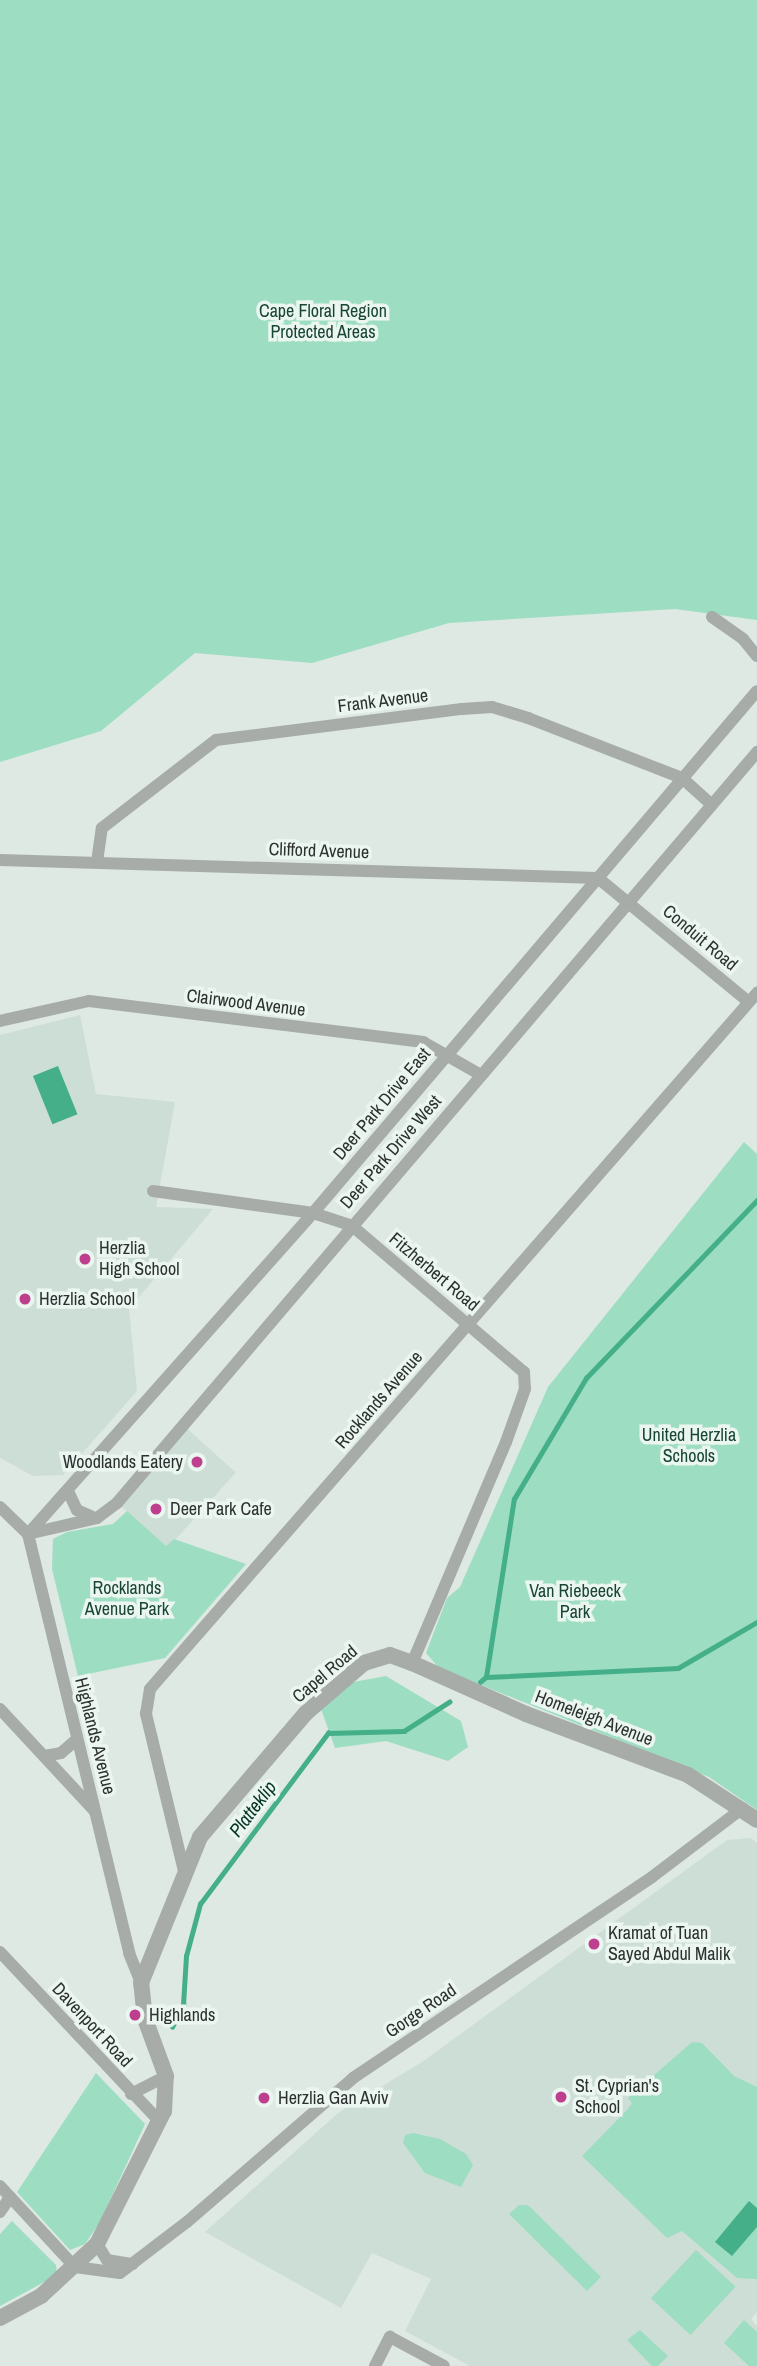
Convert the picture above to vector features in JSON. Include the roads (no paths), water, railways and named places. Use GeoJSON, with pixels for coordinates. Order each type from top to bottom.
{"type":"FeatureCollection","features":[{"type":"Feature","properties":{"kind":"street"},"geometry":{"type":"LineString","coordinates":[[712,617],[743,639],[757,656]]}},
{"type":"Feature","properties":{"kind":"street","name":"Deer Park Drive East"},"geometry":{"type":"LineString","coordinates":[[28,1534],[313,1213],[757,691]]}},
{"type":"Feature","properties":{"kind":"street","name":"Frank Avenue"},"geometry":{"type":"LineString","coordinates":[[97,862],[97,838],[108,821],[201,749],[230,737],[492,707],[682,778],[711,804]]}},
{"type":"Feature","properties":{"kind":"street","name":"Deer Park Drive West"},"geometry":{"type":"LineString","coordinates":[[28,1534],[97,1518],[117,1503],[351,1225],[757,752]]}},
{"type":"Feature","properties":{"kind":"street","name":"Clifford Avenue"},"geometry":{"type":"LineString","coordinates":[[0,860],[598,878]]}},
{"type":"Feature","properties":{"kind":"street"},"geometry":{"type":"LineString","coordinates":[[598,878],[629,901]]}},
{"type":"Feature","properties":{"kind":"street","name":"Conduit Road"},"geometry":{"type":"LineString","coordinates":[[629,901],[753,998]]}},
{"type":"Feature","properties":{"kind":"street","name":"Rocklands Avenue"},"geometry":{"type":"LineString","coordinates":[[184,1871],[146,1714],[150,1689],[753,998]]}},
{"type":"Feature","properties":{"kind":"street","name":"Clairwood Avenue"},"geometry":{"type":"LineString","coordinates":[[0,1021],[89,1001],[423,1042],[481,1074]]}},
{"type":"Feature","properties":{"kind":"street","name":"Fitzherbert Road"},"geometry":{"type":"LineString","coordinates":[[153,1191],[313,1213],[351,1225],[524,1372],[525,1389],[506,1442],[412,1663]]}},
{"type":"Feature","properties":{"kind":"street"},"geometry":{"type":"LineString","coordinates":[[68,1490],[77,1510],[97,1518]]}},
{"type":"Feature","properties":{"kind":"street"},"geometry":{"type":"LineString","coordinates":[[0,1507],[28,1534]]}},
{"type":"Feature","properties":{"kind":"street","name":"Highlands Avenue"},"geometry":{"type":"LineString","coordinates":[[28,1534],[129,1953],[141,1983]]}},
{"type":"Feature","properties":{"kind":"street","name":"Capel Road"},"geometry":{"type":"LineString","coordinates":[[141,1983],[200,1837],[320,1699],[378,1656],[390,1655],[412,1663]]}},
{"type":"Feature","properties":{"kind":"street","name":"Homeleigh Avenue"},"geometry":{"type":"LineString","coordinates":[[412,1663],[526,1714],[688,1775],[743,1808],[757,1820]]}},
{"type":"Feature","properties":{"kind":"street"},"geometry":{"type":"LineString","coordinates":[[0,1709],[94,1810]]}},
{"type":"Feature","properties":{"kind":"street"},"geometry":{"type":"LineString","coordinates":[[44,1756],[61,1753],[77,1739]]}},
{"type":"Feature","properties":{"kind":"street","name":"Gorge Road"},"geometry":{"type":"LineString","coordinates":[[75,2267],[112,2275],[134,2264],[353,2078],[652,1877],[743,1808]]}},
{"type":"Feature","properties":{"kind":"street","name":"Davenport Road"},"geometry":{"type":"LineString","coordinates":[[0,1952],[159,2121]]}},
{"type":"Feature","properties":{"kind":"street"},"geometry":{"type":"LineString","coordinates":[[0,2318],[41,2296],[97,2244],[159,2121],[167,2094],[166,2076],[145,2019],[141,1983]]}},
{"type":"Feature","properties":{"kind":"street"},"geometry":{"type":"LineString","coordinates":[[131,2094],[166,2076]]}},
{"type":"Feature","properties":{"kind":"street"},"geometry":{"type":"LineString","coordinates":[[0,2186],[75,2267]]}},
{"type":"Feature","properties":{"kind":"street"},"geometry":{"type":"LineString","coordinates":[[0,2212],[10,2197]]}},
{"type":"Feature","properties":{"kind":"street"},"geometry":{"type":"LineString","coordinates":[[97,2244],[107,2260],[134,2264]]}},
{"type":"Feature","properties":{"kind":"street"},"geometry":{"type":"LineString","coordinates":[[375,2366],[390,2337],[444,2366]]}},
{"type":"Feature","properties":{"kind":"waterway"},"geometry":{"type":"LineString","coordinates":[[486,1677],[514,1499],[586,1378],[757,1200]]}},
{"type":"Feature","properties":{"kind":"waterway","name":"Platteklip"},"geometry":{"type":"LineString","coordinates":[[480,1682],[486,1677],[678,1668],[757,1622]]}},
{"type":"Feature","properties":{"kind":"waterway","name":"Platteklip"},"geometry":{"type":"LineString","coordinates":[[172,2027],[183,2005],[186,1956],[200,1904],[328,1733],[404,1731],[449,1702]]}},
{"type":"Feature","properties":{"kind":"place","name":"Herzlia High School"},"geometry":{"type":"Point","coordinates":[85,1259]}},
{"type":"Feature","properties":{"kind":"place","name":"Herzlia School"},"geometry":{"type":"Point","coordinates":[25,1299]}},
{"type":"Feature","properties":{"kind":"place","name":"Woodlands Eatery"},"geometry":{"type":"Point","coordinates":[197,1462]}},
{"type":"Feature","properties":{"kind":"place","name":"Deer Park Cafe"},"geometry":{"type":"Point","coordinates":[156,1509]}},
{"type":"Feature","properties":{"kind":"place","name":"Kramat of Tuan Sayed Abdul Malik"},"geometry":{"type":"Point","coordinates":[594,1944]}},
{"type":"Feature","properties":{"kind":"place","name":"Highlands"},"geometry":{"type":"Point","coordinates":[135,2015]}},
{"type":"Feature","properties":{"kind":"place","name":"St. Cyprian's School"},"geometry":{"type":"Point","coordinates":[561,2097]}},
{"type":"Feature","properties":{"kind":"place","name":"Herzlia Gan Aviv"},"geometry":{"type":"Point","coordinates":[264,2098]}},
{"type":"Feature","properties":{"kind":"park label","name":"Cape Floral Region Protected Areas"},"geometry":{"type":"Point","coordinates":[323,322]}},
{"type":"Feature","properties":{"kind":"park label","name":"United Herzlia Schools"},"geometry":{"type":"Point","coordinates":[689,1446]}},
{"type":"Feature","properties":{"kind":"park label","name":"Rocklands Avenue Park"},"geometry":{"type":"Point","coordinates":[127,1599]}},
{"type":"Feature","properties":{"kind":"park label","name":"Van Riebeeck Park"},"geometry":{"type":"Point","coordinates":[575,1602]}}]}
